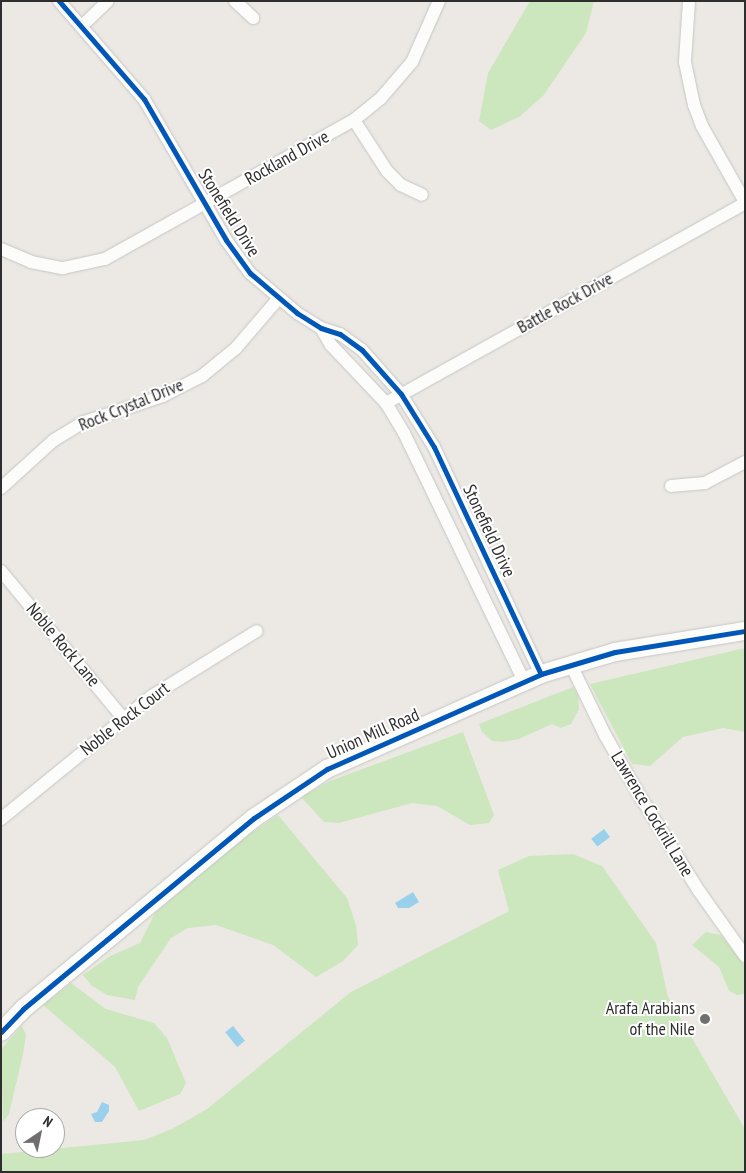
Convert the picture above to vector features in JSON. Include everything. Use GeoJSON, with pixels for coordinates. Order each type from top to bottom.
{"type":"FeatureCollection","features":[{"type":"Feature","properties":{"kind":"street","name":"Stonefield Drive"},"geometry":{"type":"LineString","coordinates":[[59,1],[144,99],[240,261],[278,299],[320,328],[340,334],[362,350],[401,394],[434,446],[541,674]]}},
{"type":"Feature","properties":{"kind":"street"},"geometry":{"type":"LineString","coordinates":[[82,26],[108,1]]}},
{"type":"Feature","properties":{"kind":"street"},"geometry":{"type":"LineString","coordinates":[[235,1],[253,18]]}},
{"type":"Feature","properties":{"kind":"street","name":"Rockland Drive"},"geometry":{"type":"LineString","coordinates":[[1,249],[50,266],[88,265],[205,204],[354,120],[387,92],[412,62],[440,1]]}},
{"type":"Feature","properties":{"kind":"street"},"geometry":{"type":"LineString","coordinates":[[689,1],[685,62],[694,105],[702,126],[745,202]]}},
{"type":"Feature","properties":{"kind":"street"},"geometry":{"type":"LineString","coordinates":[[354,120],[387,171],[401,185],[422,195]]}},
{"type":"Feature","properties":{"kind":"street","name":"Battle Rock Drive"},"geometry":{"type":"LineString","coordinates":[[386,403],[745,202]]}},
{"type":"Feature","properties":{"kind":"street","name":"Rock Crystal Drive"},"geometry":{"type":"LineString","coordinates":[[1,488],[69,430],[105,412],[162,396],[202,376],[236,348],[278,299]]}},
{"type":"Feature","properties":{"kind":"street","name":"Stonefield Drive"},"geometry":{"type":"LineString","coordinates":[[320,328],[331,345],[386,403],[418,458],[524,681]]}},
{"type":"Feature","properties":{"kind":"street"},"geometry":{"type":"LineString","coordinates":[[671,486],[705,483],[745,462]]}},
{"type":"Feature","properties":{"kind":"street","name":"Noble Rock Lane"},"geometry":{"type":"LineString","coordinates":[[1,571],[124,719]]}},
{"type":"Feature","properties":{"kind":"street","name":"Union Mill Road"},"geometry":{"type":"LineString","coordinates":[[1,1032],[23,1009],[254,818],[289,792],[345,760],[541,674],[615,652],[745,630]]}},
{"type":"Feature","properties":{"kind":"street","name":"Noble Rock Court"},"geometry":{"type":"LineString","coordinates":[[1,818],[179,677],[258,631]]}},
{"type":"Feature","properties":{"kind":"street","name":"Lawrence Cockrill Lane"},"geometry":{"type":"LineString","coordinates":[[571,665],[604,735],[641,798],[699,891],[745,956]]}},
{"type":"Feature","properties":{"kind":"green space"},"geometry":{"type":"Polygon","coordinates":[[[530,1],[594,1],[586,33],[543,96],[519,117],[491,130],[479,121],[488,73],[530,1]]]}},
{"type":"Feature","properties":{"kind":"green space"},"geometry":{"type":"Polygon","coordinates":[[[745,648],[745,732],[723,728],[683,737],[650,766],[632,764],[590,684],[745,648]]]}},
{"type":"Feature","properties":{"kind":"green space"},"geometry":{"type":"Polygon","coordinates":[[[573,687],[578,696],[579,709],[571,724],[561,728],[552,724],[519,739],[502,742],[492,741],[482,732],[479,724],[573,687]]]}},
{"type":"Feature","properties":{"kind":"green space"},"geometry":{"type":"Polygon","coordinates":[[[463,732],[494,815],[489,823],[470,825],[437,806],[412,803],[339,823],[324,822],[301,797],[330,781],[463,732]]]}},
{"type":"Feature","properties":{"kind":"green space"},"geometry":{"type":"Polygon","coordinates":[[[278,815],[347,898],[356,925],[358,945],[343,961],[316,977],[273,945],[216,925],[188,928],[171,938],[138,987],[135,1000],[107,995],[91,985],[83,975],[110,956],[140,943],[155,913],[242,839],[278,815]]]}},
{"type":"Feature","properties":{"kind":"green space"},"geometry":{"type":"Polygon","coordinates":[[[573,854],[602,866],[656,943],[668,997],[745,1129],[745,1172],[1,1172],[1,1154],[15,1153],[15,1158],[65,1158],[65,1148],[144,1140],[172,1129],[207,1109],[351,992],[509,911],[498,870],[529,856],[573,854]]]}},
{"type":"Feature","properties":{"kind":"green space"},"geometry":{"type":"Polygon","coordinates":[[[706,932],[721,935],[745,966],[745,994],[737,995],[729,991],[719,967],[692,945],[706,932]]]}},
{"type":"Feature","properties":{"kind":"green space"},"geometry":{"type":"Polygon","coordinates":[[[71,983],[106,1009],[154,1023],[167,1038],[186,1083],[180,1094],[139,1111],[115,1067],[43,1005],[71,983]]]}},
{"type":"Feature","properties":{"kind":"green space"},"geometry":{"type":"Polygon","coordinates":[[[22,1026],[26,1035],[23,1054],[9,1114],[3,1122],[1,1049],[22,1026]]]}},
{"type":"Feature","properties":{"kind":"water"},"geometry":{"type":"Polygon","coordinates":[[[604,829],[610,837],[597,847],[591,839],[604,829]]]}},
{"type":"Feature","properties":{"kind":"water"},"geometry":{"type":"Polygon","coordinates":[[[413,892],[419,902],[409,908],[398,908],[395,903],[413,892]]]}},
{"type":"Feature","properties":{"kind":"water"},"geometry":{"type":"Polygon","coordinates":[[[233,1026],[245,1041],[237,1047],[225,1032],[233,1026]]]}},
{"type":"Feature","properties":{"kind":"water"},"geometry":{"type":"Polygon","coordinates":[[[102,1102],[109,1105],[109,1111],[102,1122],[95,1122],[91,1114],[97,1112],[102,1102]]]}},
{"type":"Feature","properties":{"kind":"cycle path"},"geometry":{"type":"LineString","coordinates":[[59,1],[144,99],[226,240],[250,273],[297,313],[321,328],[340,334],[362,350],[401,394],[434,447],[541,674]]}},
{"type":"Feature","properties":{"kind":"cycle path"},"geometry":{"type":"LineString","coordinates":[[1,1032],[23,1009],[254,818],[327,769],[541,674],[615,652],[745,631]]}},
{"type":"Feature","properties":{"kind":"place","name":"Arafa Arabians of the Nile"},"geometry":{"type":"Point","coordinates":[705,1019]}}]}
